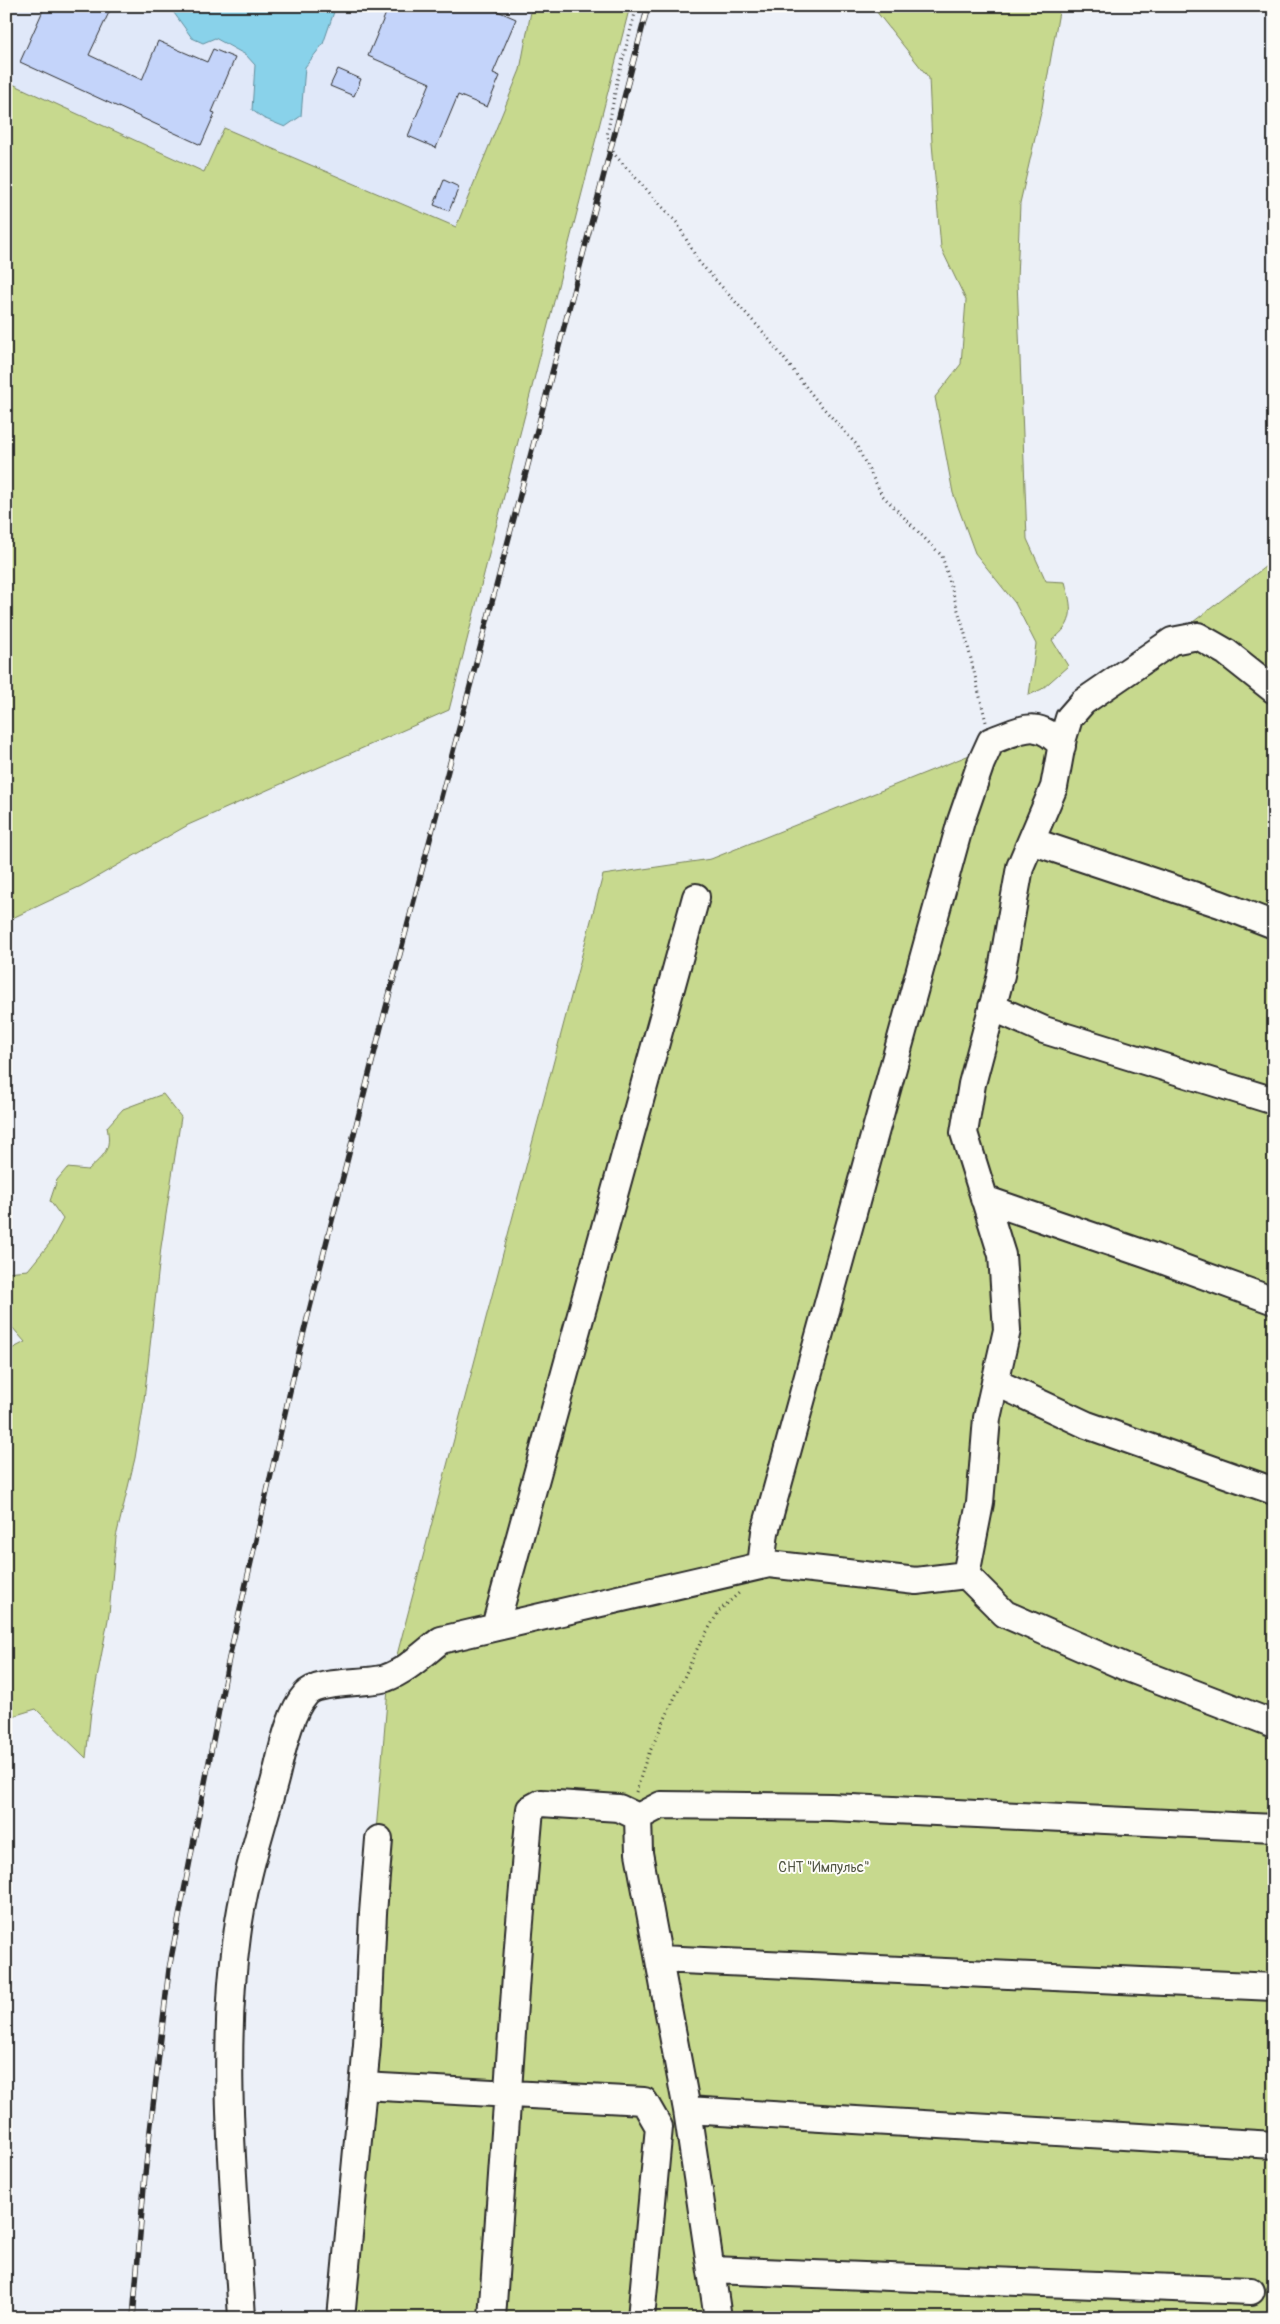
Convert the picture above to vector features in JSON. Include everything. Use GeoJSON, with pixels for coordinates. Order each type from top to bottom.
{"type":"FeatureCollection","features":[{"type":"Feature","properties":{"kind":"lane"},"geometry":{"type":"LineString","coordinates":[[966,1575],[980,1503],[987,1418],[1007,1330],[1002,1255],[964,1133],[972,1084],[1001,975],[1020,867],[1054,787],[1069,718],[1083,702],[1172,641],[1198,636],[1269,681]]}},
{"type":"Feature","properties":{"kind":"lane"},"geometry":{"type":"LineString","coordinates":[[761,1566],[765,1532],[958,830],[981,763],[992,742],[1029,728],[1045,730],[1062,746]]}},
{"type":"Feature","properties":{"kind":"lane"},"geometry":{"type":"LineString","coordinates":[[1031,841],[1220,904],[1274,925]]}},
{"type":"Feature","properties":{"kind":"lane"},"geometry":{"type":"LineString","coordinates":[[495,1627],[696,897]]}},
{"type":"Feature","properties":{"kind":"lane"},"geometry":{"type":"LineString","coordinates":[[992,1007],[1044,1030],[1274,1101]]}},
{"type":"Feature","properties":{"kind":"lane"},"geometry":{"type":"LineString","coordinates":[[984,1199],[1148,1255],[1274,1301]]}},
{"type":"Feature","properties":{"kind":"lane"},"geometry":{"type":"LineString","coordinates":[[995,1382],[1088,1424],[1274,1491]]}},
{"type":"Feature","properties":{"kind":"lane"},"geometry":{"type":"LineString","coordinates":[[242,2318],[232,2133],[231,1997],[237,1935],[254,1855],[293,1715],[306,1693],[324,1686],[386,1678],[415,1661],[441,1640],[768,1564],[916,1582],[966,1575]]}},
{"type":"Feature","properties":{"kind":"lane"},"geometry":{"type":"LineString","coordinates":[[966,1575],[1005,1614],[1128,1668],[1274,1724]]}},
{"type":"Feature","properties":{"kind":"lane"},"geometry":{"type":"LineString","coordinates":[[492,2318],[530,1809],[541,1803],[619,1808],[638,1817]]}},
{"type":"Feature","properties":{"kind":"lane"},"geometry":{"type":"LineString","coordinates":[[638,1817],[661,1805],[831,1807],[1274,1828]]}},
{"type":"Feature","properties":{"kind":"lane"},"geometry":{"type":"LineString","coordinates":[[638,1817],[639,1853],[687,2110],[718,2318]]}},
{"type":"Feature","properties":{"kind":"lane"},"geometry":{"type":"LineString","coordinates":[[341,2318],[368,2045],[373,1913],[379,1840]]}},
{"type":"Feature","properties":{"kind":"lane"},"geometry":{"type":"LineString","coordinates":[[659,1959],[1274,1987]]}},
{"type":"Feature","properties":{"kind":"lane"},"geometry":{"type":"LineString","coordinates":[[363,2086],[644,2101],[659,2127],[641,2318]]}},
{"type":"Feature","properties":{"kind":"lane"},"geometry":{"type":"LineString","coordinates":[[687,2110],[1274,2145]]}},
{"type":"Feature","properties":{"kind":"lane"},"geometry":{"type":"LineString","coordinates":[[711,2270],[1251,2291]]}},
{"type":"Feature","properties":{"kind":"path"},"geometry":{"type":"LineString","coordinates":[[637,6],[617,82],[606,136],[614,154],[677,223],[699,262],[764,333],[816,401],[855,443],[882,495],[942,556],[965,634],[992,742]]}},
{"type":"Feature","properties":{"kind":"path"},"geometry":{"type":"LineString","coordinates":[[638,1817],[636,1791],[646,1760],[698,1648],[719,1611],[750,1584],[761,1566]]}},
{"type":"Feature","properties":{"kind":"shaded area"},"geometry":{"type":"Polygon","coordinates":[[[6,6],[532,6],[520,70],[456,227],[224,128],[204,172],[6,81],[6,6]]]}},
{"type":"Feature","properties":{"kind":"green space"},"geometry":{"type":"Polygon","coordinates":[[[532,6],[630,6],[449,710],[188,825],[81,886],[6,921],[6,81],[204,172],[224,128],[456,227],[520,70],[532,6]]]}},
{"type":"Feature","properties":{"kind":"green space"},"geometry":{"type":"Polygon","coordinates":[[[872,6],[1060,6],[1042,108],[1020,203],[1017,280],[1027,539],[1046,581],[1065,582],[1070,607],[1069,621],[1060,634],[1052,640],[1068,666],[1042,689],[1029,695],[1036,644],[1015,603],[975,553],[953,493],[935,397],[961,364],[966,300],[941,248],[932,143],[929,78],[872,6]]]}},
{"type":"Feature","properties":{"kind":"green space","name":"СНТ \"Импульс\""},"geometry":{"type":"Polygon","coordinates":[[[1274,560],[1274,2318],[335,2318],[388,1689],[603,875],[711,859],[1074,713],[1274,560]]]}},
{"type":"Feature","properties":{"kind":"green space"},"geometry":{"type":"Polygon","coordinates":[[[163,1094],[181,1117],[161,1247],[143,1409],[135,1458],[116,1537],[109,1614],[91,1711],[86,1758],[36,1709],[6,1718],[6,1352],[25,1342],[12,1327],[9,1297],[6,1296],[6,1272],[28,1270],[50,1243],[63,1219],[50,1201],[57,1180],[67,1168],[88,1170],[105,1152],[108,1141],[107,1127],[123,1109],[163,1094]]]}},
{"type":"Feature","properties":{"kind":"water"},"geometry":{"type":"Polygon","coordinates":[[[169,6],[336,6],[323,44],[305,67],[301,116],[285,127],[263,118],[252,110],[255,65],[246,55],[215,38],[203,43],[192,38],[169,6]]]}},
{"type":"Feature","properties":{"kind":"building"},"geometry":{"type":"Polygon","coordinates":[[[45,6],[112,6],[89,55],[142,80],[158,41],[207,62],[213,49],[235,58],[212,112],[215,113],[201,145],[20,62],[45,6]]]}},
{"type":"Feature","properties":{"kind":"building"},"geometry":{"type":"Polygon","coordinates":[[[389,6],[486,6],[516,19],[493,73],[500,76],[487,107],[458,95],[436,148],[408,136],[430,83],[368,56],[389,6]]]}},
{"type":"Feature","properties":{"kind":"building"},"geometry":{"type":"Polygon","coordinates":[[[338,69],[361,79],[354,96],[330,86],[338,69]]]}},
{"type":"Feature","properties":{"kind":"building"},"geometry":{"type":"Polygon","coordinates":[[[444,180],[459,187],[449,211],[434,205],[444,180]]]}},
{"type":"Feature","properties":{"kind":"railway"},"geometry":{"type":"LineString","coordinates":[[133,2318],[145,2174],[169,1969],[229,1658],[301,1343],[384,1015],[648,6]]}}]}
